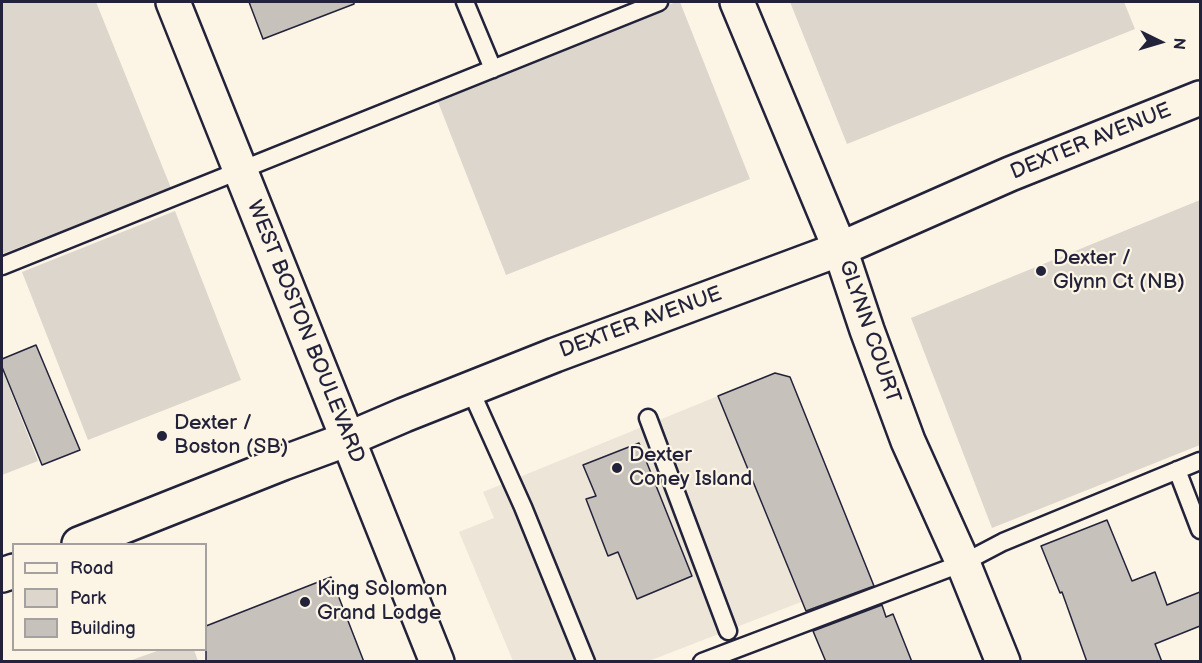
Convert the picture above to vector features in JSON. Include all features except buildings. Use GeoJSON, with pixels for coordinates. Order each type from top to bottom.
{"type":"FeatureCollection","features":[{"type":"Feature","properties":{"kind":"street","name":"WEST BOSTON BOULEVARD"},"geometry":{"type":"LineString","coordinates":[[173,2],[437,662]]}},
{"type":"Feature","properties":{"kind":"street","name":"GLYNN COURT"},"geometry":{"type":"LineString","coordinates":[[737,2],[840,249],[908,441],[963,563],[1003,662]]}},
{"type":"Feature","properties":{"kind":"street","name":"DEXTER AVENUE"},"geometry":{"type":"LineString","coordinates":[[82,543],[575,347],[840,249],[1010,174],[1200,98]]}},
{"type":"Feature","properties":{"kind":"lane"},"geometry":{"type":"LineString","coordinates":[[465,2],[493,69]]}},
{"type":"Feature","properties":{"kind":"lane"},"geometry":{"type":"LineString","coordinates":[[2,266],[659,2]]}},
{"type":"Feature","properties":{"kind":"lane"},"geometry":{"type":"LineString","coordinates":[[470,389],[523,507],[586,662]]}},
{"type":"Feature","properties":{"kind":"lane"},"geometry":{"type":"LineString","coordinates":[[648,418],[728,631]]}},
{"type":"Feature","properties":{"kind":"lane"},"geometry":{"type":"LineString","coordinates":[[702,662],[741,655],[963,563],[1003,542],[1200,461]]}},
{"type":"Feature","properties":{"kind":"lane"},"geometry":{"type":"LineString","coordinates":[[1177,470],[1200,530]]}},
{"type":"Feature","properties":{"kind":"shaded area"},"geometry":{"type":"Polygon","coordinates":[[[718,396],[801,602],[649,661],[513,661],[459,532],[494,518],[483,492],[718,396]]]}},
{"type":"Feature","properties":{"kind":"green space"},"geometry":{"type":"Polygon","coordinates":[[[2,2],[96,2],[171,188],[2,254],[2,2]]]}},
{"type":"Feature","properties":{"kind":"green space"},"geometry":{"type":"Polygon","coordinates":[[[680,2],[750,179],[506,275],[436,97],[680,2]]]}},
{"type":"Feature","properties":{"kind":"green space"},"geometry":{"type":"Polygon","coordinates":[[[790,2],[1124,2],[1135,29],[847,144],[790,2]]]}},
{"type":"Feature","properties":{"kind":"green space"},"geometry":{"type":"Polygon","coordinates":[[[1200,200],[1200,445],[992,528],[911,318],[1200,200]]]}},
{"type":"Feature","properties":{"kind":"green space"},"geometry":{"type":"Polygon","coordinates":[[[175,211],[241,380],[88,440],[22,272],[175,211]]]}},
{"type":"Feature","properties":{"kind":"green space"},"geometry":{"type":"Polygon","coordinates":[[[2,369],[38,461],[2,475],[2,369]]]}},
{"type":"Feature","properties":{"kind":"green space"},"geometry":{"type":"Polygon","coordinates":[[[157,651],[194,651],[198,661],[129,661],[157,651]]]}},
{"type":"Feature","properties":{"kind":"place","name":"Dexter / Glynn Ct (NB)"},"geometry":{"type":"Point","coordinates":[1041,271]}},
{"type":"Feature","properties":{"kind":"place","name":"Dexter / Boston (SB)"},"geometry":{"type":"Point","coordinates":[162,436]}},
{"type":"Feature","properties":{"kind":"place","name":"Dexter Coney Island"},"geometry":{"type":"Point","coordinates":[617,468]}},
{"type":"Feature","properties":{"kind":"place","name":"King Solomon Grand Lodge"},"geometry":{"type":"Point","coordinates":[305,602]}}]}
